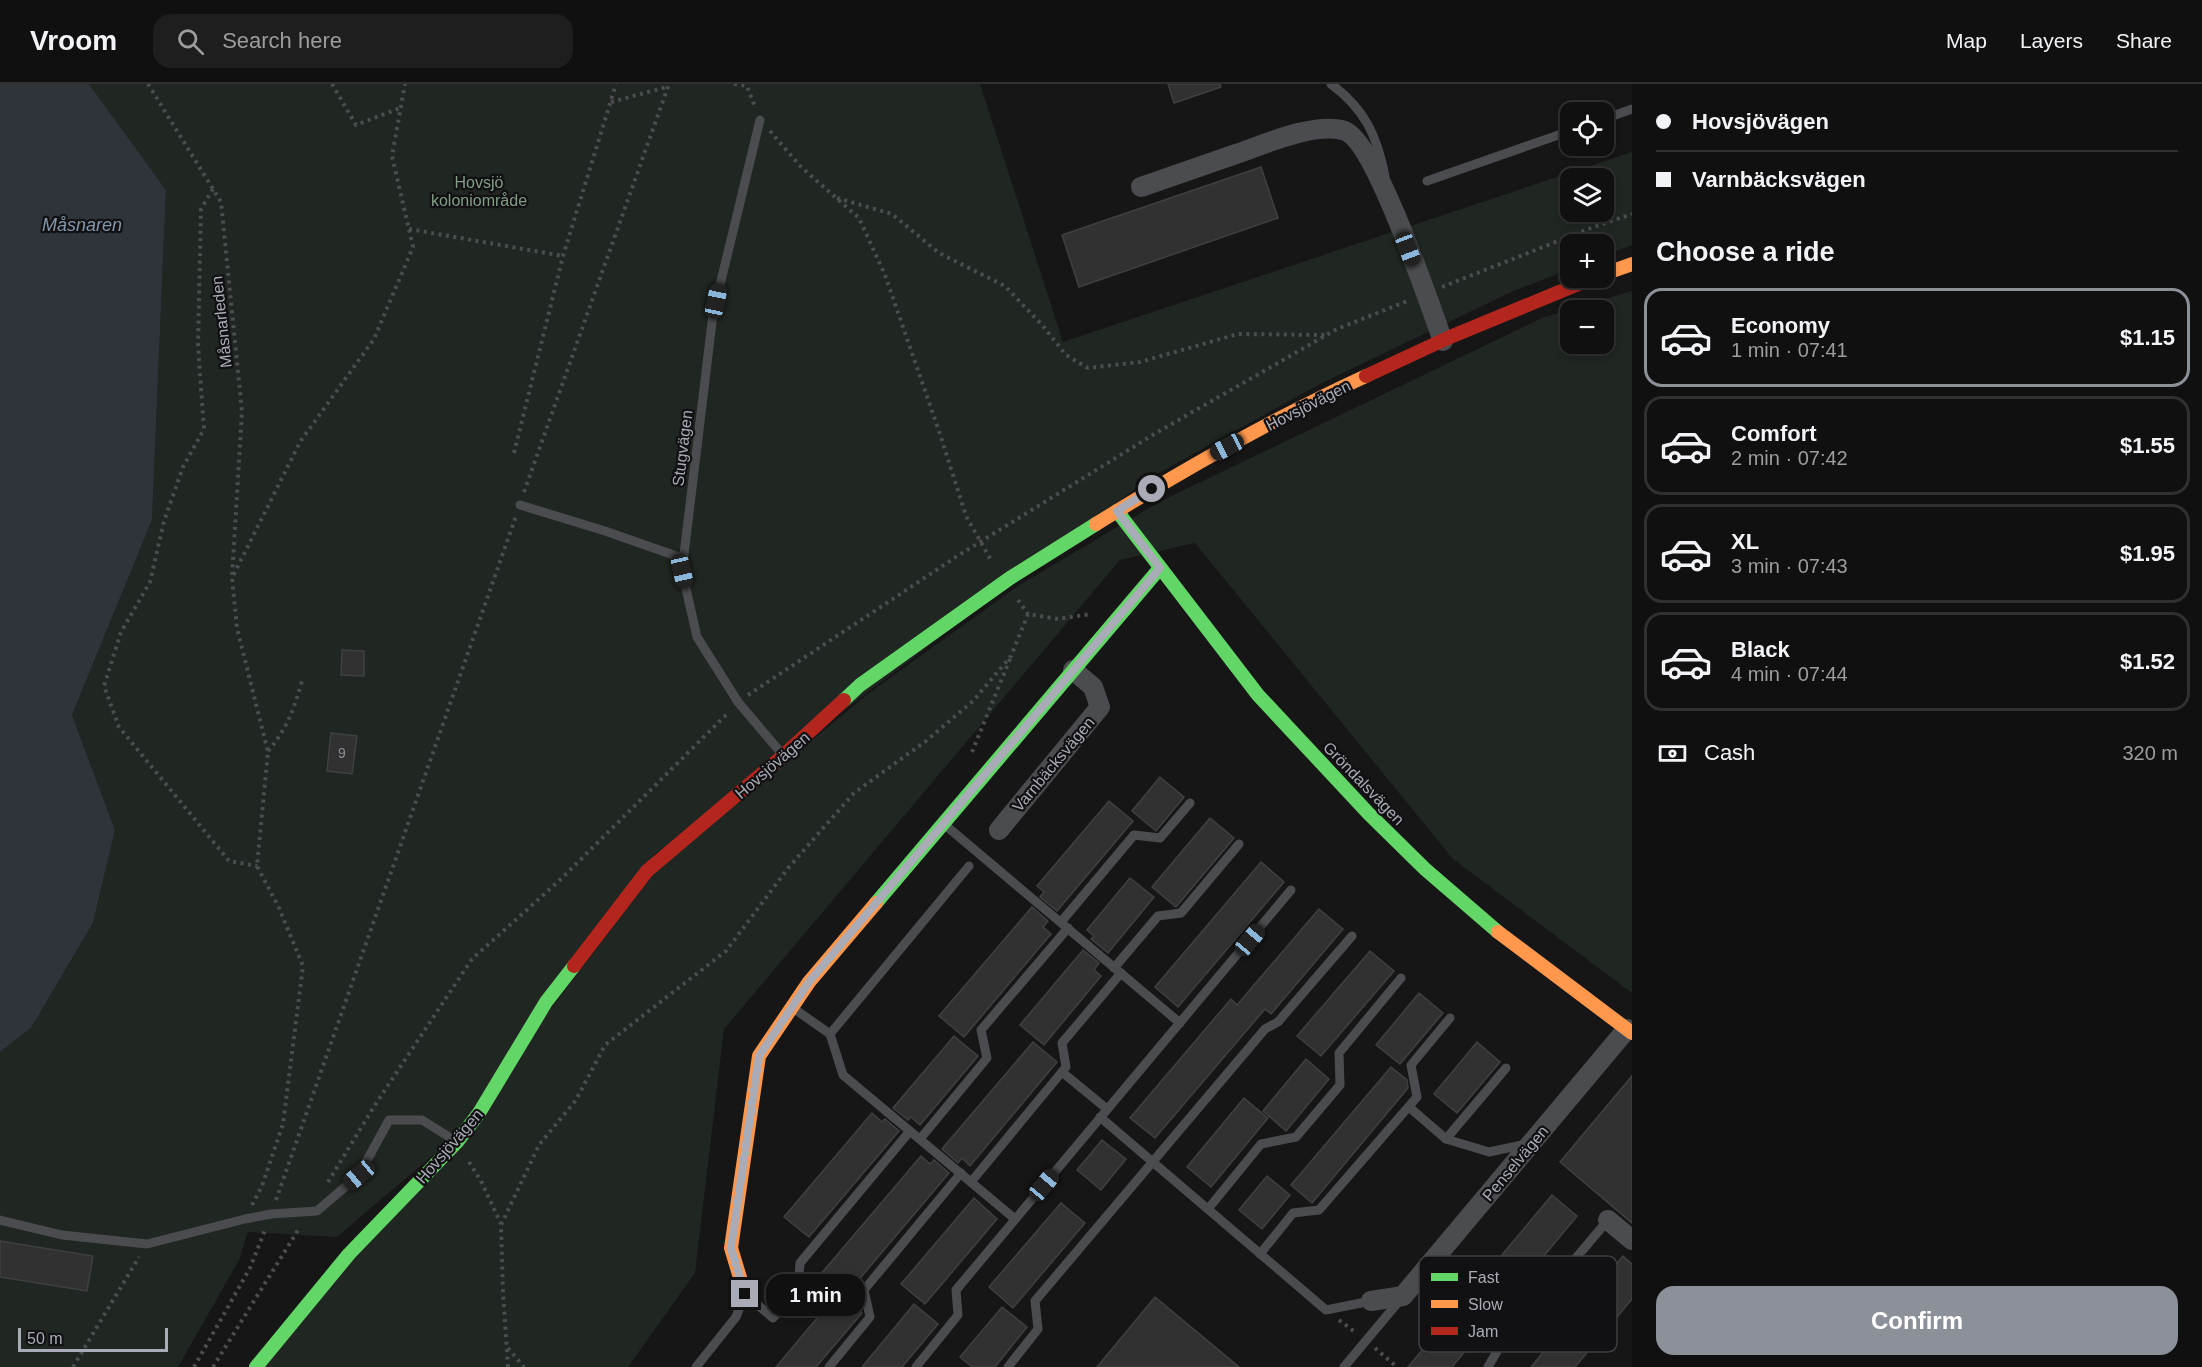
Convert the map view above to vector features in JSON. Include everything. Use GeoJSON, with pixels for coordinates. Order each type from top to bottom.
{"type":"FeatureCollection","features":[{"type":"Feature","properties":{"kind":"street"},"geometry":{"type":"LineString","coordinates":[[1141,187],[1295,134],[1325,129],[1344,130],[1354,138],[1367,155],[1391,205],[1443,341]]}},
{"type":"Feature","properties":{"kind":"street"},"geometry":{"type":"LineString","coordinates":[[1614,270],[1632,264]]}},
{"type":"Feature","properties":{"kind":"street","name":"Hovsjövägen"},"geometry":{"type":"LineString","coordinates":[[256,1367],[349,1254],[457,1142],[479,1113],[546,1002],[647,871],[784,755],[860,685],[1010,578],[1170,478],[1322,396],[1443,341],[1569,288]]}},
{"type":"Feature","properties":{"kind":"street","name":"Gröndalsvägen"},"geometry":{"type":"LineString","coordinates":[[1117,511],[1258,696],[1369,814],[1425,869],[1488,924],[1629,1031]]}},
{"type":"Feature","properties":{"kind":"street"},"geometry":{"type":"LineString","coordinates":[[745,1294],[731,1248],[759,1056],[809,982],[1160,568]]}},
{"type":"Feature","properties":{"kind":"street","name":"Varnbäcksvägen"},"geometry":{"type":"LineString","coordinates":[[999,830],[1100,707],[1093,687],[1073,670]]}},
{"type":"Feature","properties":{"kind":"street","name":"Penselvägen"},"geometry":{"type":"LineString","coordinates":[[1437,1256],[1629,1031]]}},
{"type":"Feature","properties":{"kind":"street"},"geometry":{"type":"LineString","coordinates":[[1608,1220],[1632,1240]]}},
{"type":"Feature","properties":{"kind":"street","name":"Penselvägen"},"geometry":{"type":"LineString","coordinates":[[1403,1296],[1419,1277]]}},
{"type":"Feature","properties":{"kind":"street"},"geometry":{"type":"LineString","coordinates":[[1371,1301],[1403,1296]]}},
{"type":"Feature","properties":{"kind":"lane"},"geometry":{"type":"LineString","coordinates":[[1331,84],[1352,100],[1366,120],[1384,168],[1391,205]]}},
{"type":"Feature","properties":{"kind":"lane"},"geometry":{"type":"LineString","coordinates":[[1614,115],[1632,109]]}},
{"type":"Feature","properties":{"kind":"lane","name":"Stugvägen"},"geometry":{"type":"LineString","coordinates":[[760,120],[713,314],[682,571],[697,637],[738,702],[784,755]]}},
{"type":"Feature","properties":{"kind":"lane"},"geometry":{"type":"LineString","coordinates":[[1427,181],[1560,134]]}},
{"type":"Feature","properties":{"kind":"lane"},"geometry":{"type":"LineString","coordinates":[[520,505],[682,558]]}},
{"type":"Feature","properties":{"kind":"lane"},"geometry":{"type":"LineString","coordinates":[[920,1139],[987,1058],[981,1030],[1134,835],[1160,838],[1190,803]]}},
{"type":"Feature","properties":{"kind":"lane"},"geometry":{"type":"LineString","coordinates":[[943,824],[1180,1023]]}},
{"type":"Feature","properties":{"kind":"lane"},"geometry":{"type":"LineString","coordinates":[[971,1182],[1066,1067],[1062,1043],[1158,916],[1181,914],[1239,844]]}},
{"type":"Feature","properties":{"kind":"lane"},"geometry":{"type":"LineString","coordinates":[[830,1034],[969,866]]}},
{"type":"Feature","properties":{"kind":"lane"},"geometry":{"type":"LineString","coordinates":[[916,1367],[958,1315],[956,1290],[1292,890]]}},
{"type":"Feature","properties":{"kind":"lane"},"geometry":{"type":"LineString","coordinates":[[1008,1367],[1038,1329],[1035,1301],[1265,1029],[1278,1022],[1352,936]]}},
{"type":"Feature","properties":{"kind":"lane"},"geometry":{"type":"LineString","coordinates":[[1208,1209],[1261,1144],[1296,1137],[1340,1085],[1339,1053],[1401,978]]}},
{"type":"Feature","properties":{"kind":"lane"},"geometry":{"type":"LineString","coordinates":[[792,1008],[830,1034],[843,1075],[1015,1219]]}},
{"type":"Feature","properties":{"kind":"lane"},"geometry":{"type":"LineString","coordinates":[[1260,1254],[1293,1213],[1319,1210],[1409,1107],[1417,1097],[1411,1065],[1450,1018]]}},
{"type":"Feature","properties":{"kind":"lane"},"geometry":{"type":"LineString","coordinates":[[1446,1138],[1506,1068]]}},
{"type":"Feature","properties":{"kind":"lane"},"geometry":{"type":"LineString","coordinates":[[1062,1072],[1107,1109]]}},
{"type":"Feature","properties":{"kind":"lane"},"geometry":{"type":"LineString","coordinates":[[1409,1107],[1446,1138],[1490,1152],[1532,1143]]}},
{"type":"Feature","properties":{"kind":"lane"},"geometry":{"type":"LineString","coordinates":[[1100,1117],[1326,1310],[1371,1301]]}},
{"type":"Feature","properties":{"kind":"lane"},"geometry":{"type":"LineString","coordinates":[[0,1220],[62,1235],[147,1244],[245,1219],[271,1214],[317,1211],[359,1175],[389,1120],[422,1120],[457,1142]]}},
{"type":"Feature","properties":{"kind":"lane"},"geometry":{"type":"LineString","coordinates":[[696,1367],[736,1317],[745,1294],[773,1318],[798,1289],[800,1263],[910,1131]]}},
{"type":"Feature","properties":{"kind":"lane"},"geometry":{"type":"LineString","coordinates":[[829,1367],[870,1317],[864,1290],[961,1173]]}},
{"type":"Feature","properties":{"kind":"lane"},"geometry":{"type":"LineString","coordinates":[[1578,1256],[1608,1220]]}},
{"type":"Feature","properties":{"kind":"lane","name":"Penselvägen"},"geometry":{"type":"LineString","coordinates":[[1344,1367],[1403,1296]]}},
{"type":"Feature","properties":{"kind":"lane"},"geometry":{"type":"LineString","coordinates":[[1488,1367],[1497,1352]]}},
{"type":"Feature","properties":{"kind":"path","name":"Måsnarleden"},"geometry":{"type":"LineString","coordinates":[[148,84],[221,202],[242,412],[232,579],[237,628],[268,752]]}},
{"type":"Feature","properties":{"kind":"path"},"geometry":{"type":"LineString","coordinates":[[332,84],[356,125],[400,108]]}},
{"type":"Feature","properties":{"kind":"path"},"geometry":{"type":"LineString","coordinates":[[232,579],[300,442],[374,339],[413,247],[392,156],[405,84]]}},
{"type":"Feature","properties":{"kind":"path"},"geometry":{"type":"LineString","coordinates":[[514,453],[563,256],[616,84]]}},
{"type":"Feature","properties":{"kind":"path"},"geometry":{"type":"LineString","coordinates":[[734,84],[747,86],[760,120],[801,167],[859,218],[885,275],[966,516],[992,562]]}},
{"type":"Feature","properties":{"kind":"path"},"geometry":{"type":"LineString","coordinates":[[611,102],[669,86]]}},
{"type":"Feature","properties":{"kind":"path"},"geometry":{"type":"LineString","coordinates":[[194,1367],[250,1268],[271,1214],[669,86]]}},
{"type":"Feature","properties":{"kind":"path"},"geometry":{"type":"LineString","coordinates":[[213,189],[201,209],[198,346],[204,429],[183,467],[164,522],[150,582],[121,632],[104,687],[119,727],[229,861],[257,866]]}},
{"type":"Feature","properties":{"kind":"path"},"geometry":{"type":"LineString","coordinates":[[837,197],[892,214],[939,253],[1005,286],[1043,326],[1066,355],[1088,368],[1140,362],[1238,334],[1327,335]]}},
{"type":"Feature","properties":{"kind":"path"},"geometry":{"type":"LineString","coordinates":[[409,229],[563,256]]}},
{"type":"Feature","properties":{"kind":"path"},"geometry":{"type":"LineString","coordinates":[[1017,597],[1028,614],[1058,619],[1088,613],[1118,617]]}},
{"type":"Feature","properties":{"kind":"path"},"geometry":{"type":"LineString","coordinates":[[969,761],[1028,614]]}},
{"type":"Feature","properties":{"kind":"path"},"geometry":{"type":"LineString","coordinates":[[501,1225],[539,1145],[576,1100],[605,1045],[726,951],[789,867],[854,793],[926,741],[973,702],[1011,656]]}},
{"type":"Feature","properties":{"kind":"path"},"geometry":{"type":"LineString","coordinates":[[245,1219],[262,1186],[283,1124],[303,966],[279,908],[257,866],[268,752],[283,734],[302,681]]}},
{"type":"Feature","properties":{"kind":"path"},"geometry":{"type":"LineString","coordinates":[[457,1142],[481,1181],[501,1225],[502,1293],[507,1367]]}},
{"type":"Feature","properties":{"kind":"path"},"geometry":{"type":"LineString","coordinates":[[73,1367],[147,1244]]}},
{"type":"Feature","properties":{"kind":"path"},"geometry":{"type":"LineString","coordinates":[[507,1347],[524,1367]]}},
{"type":"Feature","properties":{"kind":"green space","name":"Hovsjö koloniområde"},"geometry":{"type":"Polygon","coordinates":[[[89,84],[980,84],[1063,342],[1560,176],[1560,222],[1614,222],[1614,168],[1584,168],[1632,152],[1632,245],[1614,252],[1614,234],[1560,234],[1560,273],[1511,292],[1320,384],[1148,479],[655,854],[452,1139],[337,1237],[248,1232],[239,1260],[178,1367],[0,1367],[0,1052],[31,1028],[93,923],[115,830],[72,715],[152,520],[166,190],[89,84]]]}},
{"type":"Feature","properties":{"kind":"green space"},"geometry":{"type":"Polygon","coordinates":[[[1632,291],[1632,993],[1453,859],[1195,543],[1120,560],[724,1029],[695,1273],[628,1367],[264,1367],[552,1007],[659,867],[869,693],[1018,586],[1161,501],[1542,318],[1560,313],[1560,354],[1614,354],[1614,300],[1602,300],[1632,291]]]}},
{"type":"Feature","properties":{"kind":"water","name":"Måsnaren"},"geometry":{"type":"Polygon","coordinates":[[[0,84],[89,84],[166,190],[152,520],[72,715],[115,830],[93,923],[31,1028],[0,1052],[0,84]]]}},
{"type":"Feature","properties":{"kind":"building"},"geometry":{"type":"Polygon","coordinates":[[[1168,84],[1220,84],[1221,87],[1174,103],[1168,84]]]}},
{"type":"Feature","properties":{"kind":"building"},"geometry":{"type":"Polygon","coordinates":[[[1261,167],[1278,218],[1079,287],[1062,235],[1261,167]]]}},
{"type":"Feature","properties":{"kind":"building"},"geometry":{"type":"Polygon","coordinates":[[[342,650],[364,651],[364,676],[341,675],[342,650]]]}},
{"type":"Feature","properties":{"kind":"building"},"geometry":{"type":"Polygon","coordinates":[[[331,733],[357,736],[352,774],[327,771],[331,733]]]}},
{"type":"Feature","properties":{"kind":"building"},"geometry":{"type":"Polygon","coordinates":[[[1160,777],[1184,797],[1156,831],[1132,811],[1160,777]]]}},
{"type":"Feature","properties":{"kind":"building"},"geometry":{"type":"Polygon","coordinates":[[[1109,801],[1133,821],[1057,911],[1040,897],[1044,892],[1037,886],[1109,801]]]}},
{"type":"Feature","properties":{"kind":"building"},"geometry":{"type":"Polygon","coordinates":[[[1210,818],[1234,838],[1176,907],[1152,887],[1210,818]]]}},
{"type":"Feature","properties":{"kind":"building"},"geometry":{"type":"Polygon","coordinates":[[[1261,862],[1284,882],[1178,1007],[1155,987],[1261,862]]]}},
{"type":"Feature","properties":{"kind":"building"},"geometry":{"type":"Polygon","coordinates":[[[1130,878],[1154,897],[1108,953],[1091,939],[1094,936],[1087,930],[1130,878]]]}},
{"type":"Feature","properties":{"kind":"building"},"geometry":{"type":"Polygon","coordinates":[[[1032,907],[1048,921],[1043,927],[1051,934],[964,1037],[939,1016],[1032,907]]]}},
{"type":"Feature","properties":{"kind":"building"},"geometry":{"type":"Polygon","coordinates":[[[1319,909],[1343,929],[1271,1014],[1265,1009],[1155,1138],[1130,1118],[1231,999],[1237,1005],[1319,909]]]}},
{"type":"Feature","properties":{"kind":"building"},"geometry":{"type":"Polygon","coordinates":[[[1083,950],[1099,963],[1094,970],[1101,976],[1044,1045],[1020,1025],[1083,950]]]}},
{"type":"Feature","properties":{"kind":"building"},"geometry":{"type":"Polygon","coordinates":[[[1370,951],[1394,971],[1321,1056],[1297,1036],[1370,951]]]}},
{"type":"Feature","properties":{"kind":"building"},"geometry":{"type":"Polygon","coordinates":[[[1419,993],[1443,1013],[1400,1064],[1376,1045],[1419,993]]]}},
{"type":"Feature","properties":{"kind":"building"},"geometry":{"type":"Polygon","coordinates":[[[954,1036],[978,1056],[920,1125],[911,1117],[908,1120],[893,1108],[954,1036]]]}},
{"type":"Feature","properties":{"kind":"building"},"geometry":{"type":"Polygon","coordinates":[[[1033,1042],[1057,1062],[970,1166],[962,1158],[958,1163],[942,1149],[1033,1042]]]}},
{"type":"Feature","properties":{"kind":"building"},"geometry":{"type":"Polygon","coordinates":[[[1477,1042],[1500,1062],[1457,1113],[1434,1094],[1477,1042]]]}},
{"type":"Feature","properties":{"kind":"building"},"geometry":{"type":"Polygon","coordinates":[[[1306,1059],[1329,1079],[1286,1131],[1263,1111],[1306,1059]]]}},
{"type":"Feature","properties":{"kind":"building"},"geometry":{"type":"Polygon","coordinates":[[[1391,1067],[1407,1080],[1408,1088],[1312,1203],[1291,1185],[1391,1067]]]}},
{"type":"Feature","properties":{"kind":"building"},"geometry":{"type":"Polygon","coordinates":[[[1632,1076],[1632,1223],[1560,1162],[1632,1076]]]}},
{"type":"Feature","properties":{"kind":"building"},"geometry":{"type":"Polygon","coordinates":[[[1244,1098],[1268,1118],[1211,1187],[1187,1167],[1244,1098]]]}},
{"type":"Feature","properties":{"kind":"building"},"geometry":{"type":"Polygon","coordinates":[[[872,1113],[882,1122],[885,1119],[899,1131],[809,1237],[784,1217],[872,1113]]]}},
{"type":"Feature","properties":{"kind":"building"},"geometry":{"type":"Polygon","coordinates":[[[1102,1140],[1126,1159],[1101,1190],[1077,1170],[1102,1140]]]}},
{"type":"Feature","properties":{"kind":"building"},"geometry":{"type":"Polygon","coordinates":[[[921,1156],[930,1164],[934,1160],[949,1173],[845,1296],[820,1275],[921,1156]]]}},
{"type":"Feature","properties":{"kind":"building"},"geometry":{"type":"Polygon","coordinates":[[[1267,1176],[1290,1195],[1262,1229],[1239,1210],[1267,1176]]]}},
{"type":"Feature","properties":{"kind":"building"},"geometry":{"type":"Polygon","coordinates":[[[1552,1195],[1577,1216],[1544,1256],[1501,1256],[1552,1195]]]}},
{"type":"Feature","properties":{"kind":"building"},"geometry":{"type":"Polygon","coordinates":[[[974,1198],[997,1219],[925,1304],[901,1284],[974,1198]]]}},
{"type":"Feature","properties":{"kind":"building"},"geometry":{"type":"Polygon","coordinates":[[[1061,1203],[1085,1223],[1013,1308],[989,1287],[1061,1203]]]}},
{"type":"Feature","properties":{"kind":"building"},"geometry":{"type":"Polygon","coordinates":[[[0,1241],[93,1256],[87,1291],[0,1277],[0,1241]]]}},
{"type":"Feature","properties":{"kind":"building"},"geometry":{"type":"Polygon","coordinates":[[[1623,1256],[1632,1264],[1632,1299],[1617,1317],[1617,1263],[1623,1256]]]}},
{"type":"Feature","properties":{"kind":"building"},"geometry":{"type":"Polygon","coordinates":[[[838,1293],[862,1313],[816,1367],[776,1367],[838,1293]]]}},
{"type":"Feature","properties":{"kind":"building"},"geometry":{"type":"Polygon","coordinates":[[[1155,1297],[1239,1367],[1097,1367],[1155,1297]]]}},
{"type":"Feature","properties":{"kind":"building"},"geometry":{"type":"Polygon","coordinates":[[[914,1304],[938,1324],[902,1367],[862,1367],[914,1304]]]}},
{"type":"Feature","properties":{"kind":"building"},"geometry":{"type":"Polygon","coordinates":[[[1002,1307],[1027,1327],[995,1367],[972,1367],[960,1357],[1002,1307]]]}},
{"type":"Feature","properties":{"kind":"building"},"geometry":{"type":"Polygon","coordinates":[[[1421,1352],[1464,1352],[1452,1367],[1408,1367],[1421,1352]]]}},
{"type":"Feature","properties":{"kind":"building"},"geometry":{"type":"Polygon","coordinates":[[[1543,1352],[1588,1352],[1575,1367],[1531,1367],[1543,1352]]]}},
{"type":"Feature","properties":{"kind":"traffic: fast"},"geometry":{"type":"LineString","coordinates":[[1117,511],[1258,695],[1369,814],[1425,869],[1498,932]]}},
{"type":"Feature","properties":{"kind":"traffic: fast"},"geometry":{"type":"LineString","coordinates":[[844,700],[860,685],[1010,578],[1096,524]]}},
{"type":"Feature","properties":{"kind":"traffic: fast"},"geometry":{"type":"LineString","coordinates":[[876,903],[1160,568]]}},
{"type":"Feature","properties":{"kind":"traffic: fast"},"geometry":{"type":"LineString","coordinates":[[256,1367],[349,1254],[457,1142],[479,1113],[546,1002],[574,966]]}},
{"type":"Feature","properties":{"kind":"traffic: slow"},"geometry":{"type":"LineString","coordinates":[[1614,270],[1632,264]]}},
{"type":"Feature","properties":{"kind":"traffic: slow"},"geometry":{"type":"LineString","coordinates":[[1096,524],[1228,446],[1366,376]]}},
{"type":"Feature","properties":{"kind":"traffic: slow"},"geometry":{"type":"LineString","coordinates":[[745,1294],[731,1248],[759,1056],[809,982],[876,903]]}},
{"type":"Feature","properties":{"kind":"traffic: slow"},"geometry":{"type":"LineString","coordinates":[[1498,932],[1632,1033]]}},
{"type":"Feature","properties":{"kind":"traffic: jam"},"geometry":{"type":"LineString","coordinates":[[1366,376],[1450,337],[1569,288]]}},
{"type":"Feature","properties":{"kind":"traffic: jam"},"geometry":{"type":"LineString","coordinates":[[574,966],[647,871],[784,755],[844,700]]}},
{"type":"Feature","properties":{"kind":"route"},"geometry":{"type":"LineString","coordinates":[[745,1294],[731,1248],[759,1056],[809,982],[1160,568],[1117,511],[1152,489]]}}]}
